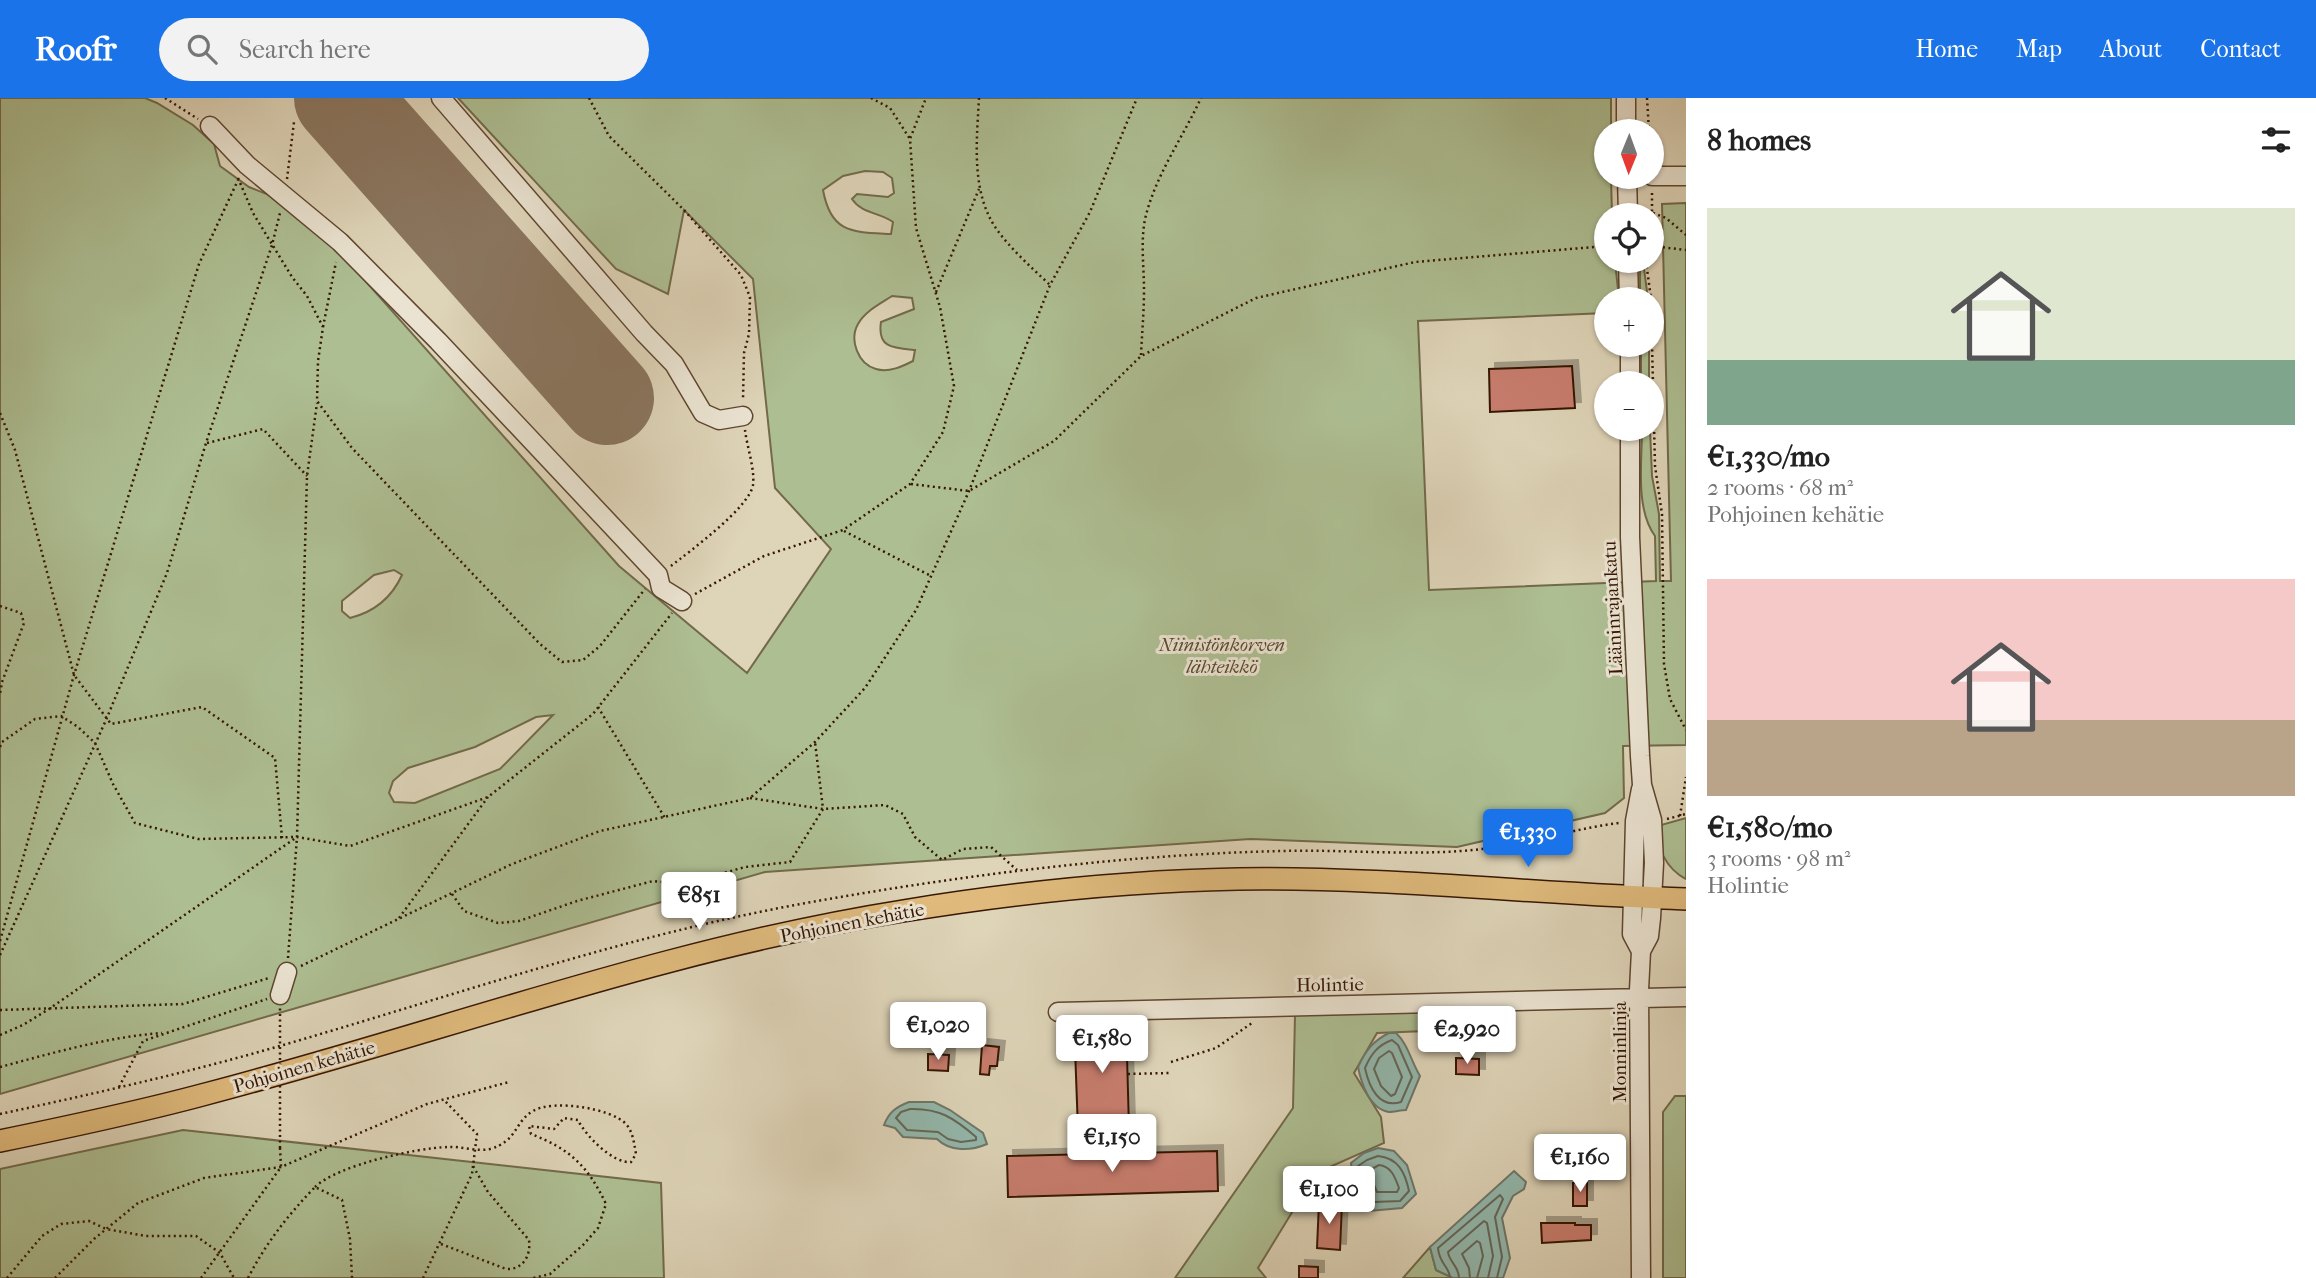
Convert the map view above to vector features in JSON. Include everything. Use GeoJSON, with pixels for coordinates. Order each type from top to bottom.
{"type":"FeatureCollection","features":[{"type":"Feature","properties":{"kind":"main road","name":"Pohjoinen kehätie"},"geometry":{"type":"LineString","coordinates":[[0,1141],[204,1095],[612,976],[714,949],[827,924],[903,911],[1072,889],[1236,879],[1420,883],[1686,899]]}},
{"type":"Feature","properties":{"kind":"street"},"geometry":{"type":"LineString","coordinates":[[441,98],[644,333],[674,364],[703,413],[719,420],[743,416]]}},
{"type":"Feature","properties":{"kind":"street"},"geometry":{"type":"LineString","coordinates":[[1626,98],[1626,119]]}},
{"type":"Feature","properties":{"kind":"street"},"geometry":{"type":"LineString","coordinates":[[210,126],[239,171],[284,196],[340,242],[438,341],[658,575],[660,588],[681,601]]}},
{"type":"Feature","properties":{"kind":"street"},"geometry":{"type":"LineString","coordinates":[[1664,179],[1686,176]]}},
{"type":"Feature","properties":{"kind":"street","name":"Lääninrajankatu"},"geometry":{"type":"LineString","coordinates":[[1630,441],[1630,537],[1642,785],[1636,821],[1643,897]]}},
{"type":"Feature","properties":{"kind":"street","name":"Monninlinja"},"geometry":{"type":"LineString","coordinates":[[1641,1278],[1641,951],[1632,934],[1643,897]]}},
{"type":"Feature","properties":{"kind":"street"},"geometry":{"type":"LineString","coordinates":[[280,1001],[287,972]]}},
{"type":"Feature","properties":{"kind":"street","name":"Holintie"},"geometry":{"type":"LineString","coordinates":[[1058,1012],[1686,997]]}},
{"type":"Feature","properties":{"kind":"path"},"geometry":{"type":"LineString","coordinates":[[165,98],[210,126]]}},
{"type":"Feature","properties":{"kind":"path"},"geometry":{"type":"LineString","coordinates":[[317,401],[352,449],[540,644],[562,662],[583,660],[600,646],[658,575],[695,548],[746,501],[752,486],[743,416],[744,353],[750,297],[741,275],[684,210],[610,136],[589,98]]}},
{"type":"Feature","properties":{"kind":"path"},"geometry":{"type":"LineString","coordinates":[[871,98],[890,108],[910,139]]}},
{"type":"Feature","properties":{"kind":"path"},"geometry":{"type":"LineString","coordinates":[[398,919],[488,797],[593,714],[681,601],[764,556],[843,530],[910,484],[943,432],[954,386],[936,292],[916,228],[910,139],[926,98]]}},
{"type":"Feature","properties":{"kind":"path"},"geometry":{"type":"LineString","coordinates":[[979,98],[980,188],[989,218],[1021,257],[1050,285]]}},
{"type":"Feature","properties":{"kind":"path"},"geometry":{"type":"LineString","coordinates":[[1132,98],[1134,104]]}},
{"type":"Feature","properties":{"kind":"path"},"geometry":{"type":"LineString","coordinates":[[750,798],[815,742],[865,688],[916,610],[969,491],[1050,285],[1090,212],[1138,98]]}},
{"type":"Feature","properties":{"kind":"path"},"geometry":{"type":"LineString","coordinates":[[1140,356],[1145,217],[1157,180],[1189,125],[1200,98]]}},
{"type":"Feature","properties":{"kind":"path"},"geometry":{"type":"LineString","coordinates":[[1647,98],[1648,119]]}},
{"type":"Feature","properties":{"kind":"path"},"geometry":{"type":"LineString","coordinates":[[0,956],[106,720],[167,573],[206,443],[272,245],[292,154],[294,122]]}},
{"type":"Feature","properties":{"kind":"path"},"geometry":{"type":"LineString","coordinates":[[239,171],[253,213],[292,277],[307,296],[323,327]]}},
{"type":"Feature","properties":{"kind":"path"},"geometry":{"type":"LineString","coordinates":[[0,941],[74,676],[199,264],[239,171]]}},
{"type":"Feature","properties":{"kind":"path"},"geometry":{"type":"LineString","coordinates":[[936,292],[980,188]]}},
{"type":"Feature","properties":{"kind":"path"},"geometry":{"type":"LineString","coordinates":[[1664,218],[1686,235]]}},
{"type":"Feature","properties":{"kind":"path"},"geometry":{"type":"LineString","coordinates":[[287,972],[297,837],[307,476],[317,401],[318,361],[340,242]]}},
{"type":"Feature","properties":{"kind":"path"},"geometry":{"type":"LineString","coordinates":[[910,484],[969,491],[1054,440],[1140,356],[1256,298],[1415,262],[1594,247]]}},
{"type":"Feature","properties":{"kind":"path"},"geometry":{"type":"LineString","coordinates":[[1664,247],[1686,250]]}},
{"type":"Feature","properties":{"kind":"path"},"geometry":{"type":"LineString","coordinates":[[1652,357],[1654,466],[1662,514],[1664,664],[1670,699],[1686,730]]}},
{"type":"Feature","properties":{"kind":"path"},"geometry":{"type":"LineString","coordinates":[[0,414],[15,450],[74,676],[110,724],[202,706],[275,758],[282,838]]}},
{"type":"Feature","properties":{"kind":"path"},"geometry":{"type":"LineString","coordinates":[[206,443],[263,429],[307,476]]}},
{"type":"Feature","properties":{"kind":"path"},"geometry":{"type":"LineString","coordinates":[[843,530],[931,576]]}},
{"type":"Feature","properties":{"kind":"path"},"geometry":{"type":"LineString","coordinates":[[0,606],[20,613],[24,623],[0,694]]}},
{"type":"Feature","properties":{"kind":"path"},"geometry":{"type":"LineString","coordinates":[[598,707],[664,818]]}},
{"type":"Feature","properties":{"kind":"path"},"geometry":{"type":"LineString","coordinates":[[0,747],[2,742],[35,719],[62,717],[95,743],[113,784],[135,823],[198,839],[297,837],[350,846],[488,797]]}},
{"type":"Feature","properties":{"kind":"path"},"geometry":{"type":"LineString","coordinates":[[452,893],[464,911],[498,923],[519,922],[577,901],[653,881],[684,884],[745,867],[790,862],[823,809],[815,742]]}},
{"type":"Feature","properties":{"kind":"path"},"geometry":{"type":"LineString","coordinates":[[1680,816],[1686,777]]}},
{"type":"Feature","properties":{"kind":"path"},"geometry":{"type":"LineString","coordinates":[[0,1010],[183,1004],[287,972],[512,864],[600,831],[750,798],[823,809],[885,805],[903,814],[915,837],[942,860],[963,849],[991,847],[1017,870]]}},
{"type":"Feature","properties":{"kind":"path"},"geometry":{"type":"LineString","coordinates":[[0,1035],[50,1009],[297,837]]}},
{"type":"Feature","properties":{"kind":"path"},"geometry":{"type":"LineString","coordinates":[[119,1087],[143,1041],[280,1001],[281,1167],[201,1278]]}},
{"type":"Feature","properties":{"kind":"path"},"geometry":{"type":"LineString","coordinates":[[1171,1062],[1216,1048],[1248,1026],[1270,1006]]}},
{"type":"Feature","properties":{"kind":"path"},"geometry":{"type":"LineString","coordinates":[[0,1067],[88,1044],[137,1035],[168,1033]]}},
{"type":"Feature","properties":{"kind":"path"},"geometry":{"type":"LineString","coordinates":[[1128,1074],[1171,1073]]}},
{"type":"Feature","properties":{"kind":"path"},"geometry":{"type":"LineString","coordinates":[[55,1278],[106,1229],[138,1203],[204,1178],[281,1167],[427,1104],[509,1082]]}},
{"type":"Feature","properties":{"kind":"path"},"geometry":{"type":"LineString","coordinates":[[424,1278],[472,1174],[477,1134],[444,1100]]}},
{"type":"Feature","properties":{"kind":"path"},"geometry":{"type":"LineString","coordinates":[[248,1278],[261,1251],[289,1214],[323,1179],[407,1152],[448,1147],[488,1150],[508,1142],[530,1112],[541,1107],[557,1105],[615,1115],[631,1132],[636,1154],[631,1162],[624,1163],[605,1151],[581,1127],[578,1119],[564,1118],[554,1129],[529,1126],[531,1134],[572,1154],[596,1184],[606,1204],[598,1228],[583,1245],[550,1275],[533,1278]]}},
{"type":"Feature","properties":{"kind":"path"},"geometry":{"type":"LineString","coordinates":[[441,1244],[515,1270],[524,1263],[531,1250],[529,1240],[488,1192],[473,1166]]}},
{"type":"Feature","properties":{"kind":"path"},"geometry":{"type":"LineString","coordinates":[[315,1186],[342,1200],[350,1239],[352,1278]]}},
{"type":"Feature","properties":{"kind":"path"},"geometry":{"type":"LineString","coordinates":[[6,1278],[42,1236],[61,1224],[89,1221],[106,1229],[146,1236],[196,1236],[220,1252],[234,1278]]}},
{"type":"Feature","properties":{"kind":"green space","name":"Niinistönkorven lähteikkö"},"geometry":{"type":"Polygon","coordinates":[[[0,98],[145,98],[193,125],[214,144],[220,166],[249,187],[287,202],[328,239],[619,566],[747,673],[831,549],[775,488],[753,279],[684,210],[668,294],[616,269],[458,98],[1611,98],[1611,119],[1594,119],[1594,189],[1611,189],[1612,203],[1594,203],[1594,273],[1616,273],[1618,287],[1594,287],[1594,314],[1418,321],[1429,590],[1656,581],[1655,536],[1642,499],[1642,441],[1651,441],[1652,476],[1659,514],[1660,581],[1671,581],[1664,204],[1686,203],[1686,745],[1623,746],[1624,798],[1605,813],[1457,847],[1250,839],[765,872],[0,1094],[0,98]],[[865,171],[843,176],[823,190],[827,204],[838,223],[846,228],[891,234],[893,222],[861,208],[852,199],[857,194],[888,197],[894,193],[892,178],[883,172],[865,171]],[[892,296],[861,319],[855,330],[855,344],[860,357],[870,366],[881,370],[896,368],[913,361],[915,350],[894,347],[884,342],[880,331],[881,322],[914,309],[912,298],[892,296]],[[394,570],[374,575],[342,601],[342,611],[350,618],[367,612],[381,602],[393,590],[402,575],[394,570]],[[553,715],[536,717],[475,747],[408,768],[393,781],[389,793],[394,802],[415,803],[500,769],[553,715]]]}},
{"type":"Feature","properties":{"kind":"green space"},"geometry":{"type":"Polygon","coordinates":[[[1640,273],[1645,273],[1646,287],[1640,287],[1640,273]]]}},
{"type":"Feature","properties":{"kind":"green space"},"geometry":{"type":"Polygon","coordinates":[[[1641,357],[1649,357],[1649,371],[1641,371],[1641,357]]]}},
{"type":"Feature","properties":{"kind":"green space"},"geometry":{"type":"Polygon","coordinates":[[[1686,818],[1686,879],[1673,870],[1663,856],[1659,833],[1661,825],[1686,818]]]}},
{"type":"Feature","properties":{"kind":"green space"},"geometry":{"type":"Polygon","coordinates":[[[1432,1012],[1426,1031],[1377,1033],[1354,1073],[1381,1117],[1384,1143],[1316,1173],[1258,1268],[1266,1278],[1175,1278],[1293,1108],[1295,1015],[1432,1012]]]}},
{"type":"Feature","properties":{"kind":"green space"},"geometry":{"type":"Polygon","coordinates":[[[1675,1096],[1686,1096],[1686,1278],[1663,1278],[1663,1112],[1675,1096]]]}},
{"type":"Feature","properties":{"kind":"green space"},"geometry":{"type":"Polygon","coordinates":[[[183,1130],[661,1183],[664,1278],[0,1278],[0,1169],[183,1130]]]}},
{"type":"Feature","properties":{"kind":"green space"},"geometry":{"type":"Polygon","coordinates":[[[1430,1247],[1436,1270],[1453,1278],[1403,1278],[1430,1247]]]}},
{"type":"Feature","properties":{"kind":"water"},"geometry":{"type":"Polygon","coordinates":[[[1389,1033],[1396,1033],[1400,1037],[1420,1076],[1406,1110],[1389,1112],[1376,1106],[1371,1100],[1358,1067],[1370,1047],[1389,1033]]]}},
{"type":"Feature","properties":{"kind":"water"},"geometry":{"type":"Polygon","coordinates":[[[909,1102],[934,1102],[950,1110],[983,1133],[987,1144],[968,1149],[954,1148],[937,1139],[903,1137],[895,1128],[884,1125],[894,1110],[909,1102]]]}},
{"type":"Feature","properties":{"kind":"water"},"geometry":{"type":"Polygon","coordinates":[[[1378,1148],[1394,1151],[1407,1165],[1416,1194],[1402,1208],[1369,1211],[1352,1173],[1351,1163],[1364,1153],[1378,1148]]]}},
{"type":"Feature","properties":{"kind":"water"},"geometry":{"type":"Polygon","coordinates":[[[1514,1171],[1526,1182],[1524,1189],[1513,1196],[1502,1218],[1510,1258],[1503,1278],[1453,1278],[1436,1270],[1430,1247],[1514,1171]]]}},
{"type":"Feature","properties":{"kind":"building"},"geometry":{"type":"Polygon","coordinates":[[[1572,366],[1575,408],[1490,412],[1489,369],[1572,366]]]}},
{"type":"Feature","properties":{"kind":"building"},"geometry":{"type":"Polygon","coordinates":[[[1126,1020],[1129,1128],[1078,1130],[1074,1021],[1126,1020]]]}},
{"type":"Feature","properties":{"kind":"building"},"geometry":{"type":"Polygon","coordinates":[[[982,1045],[999,1047],[997,1066],[990,1066],[989,1075],[980,1074],[982,1045]]]}},
{"type":"Feature","properties":{"kind":"building"},"geometry":{"type":"Polygon","coordinates":[[[928,1054],[949,1055],[948,1071],[928,1070],[928,1054]]]}},
{"type":"Feature","properties":{"kind":"building"},"geometry":{"type":"Polygon","coordinates":[[[1456,1058],[1479,1059],[1479,1075],[1456,1074],[1456,1058]]]}},
{"type":"Feature","properties":{"kind":"building"},"geometry":{"type":"Polygon","coordinates":[[[1217,1151],[1218,1191],[1008,1197],[1007,1156],[1217,1151]]]}},
{"type":"Feature","properties":{"kind":"building"},"geometry":{"type":"Polygon","coordinates":[[[1573,1183],[1587,1183],[1587,1206],[1573,1206],[1573,1183]]]}},
{"type":"Feature","properties":{"kind":"building"},"geometry":{"type":"Polygon","coordinates":[[[1319,1202],[1342,1204],[1340,1250],[1317,1248],[1319,1202]]]}},
{"type":"Feature","properties":{"kind":"building"},"geometry":{"type":"Polygon","coordinates":[[[1541,1223],[1591,1225],[1591,1240],[1542,1243],[1541,1223]]]}},
{"type":"Feature","properties":{"kind":"building"},"geometry":{"type":"Polygon","coordinates":[[[1299,1266],[1318,1267],[1318,1278],[1299,1278],[1299,1266]]]}},
{"type":"Feature","properties":{"kind":"runway"},"geometry":{"type":"LineString","coordinates":[[341,98],[607,398]]}}]}
